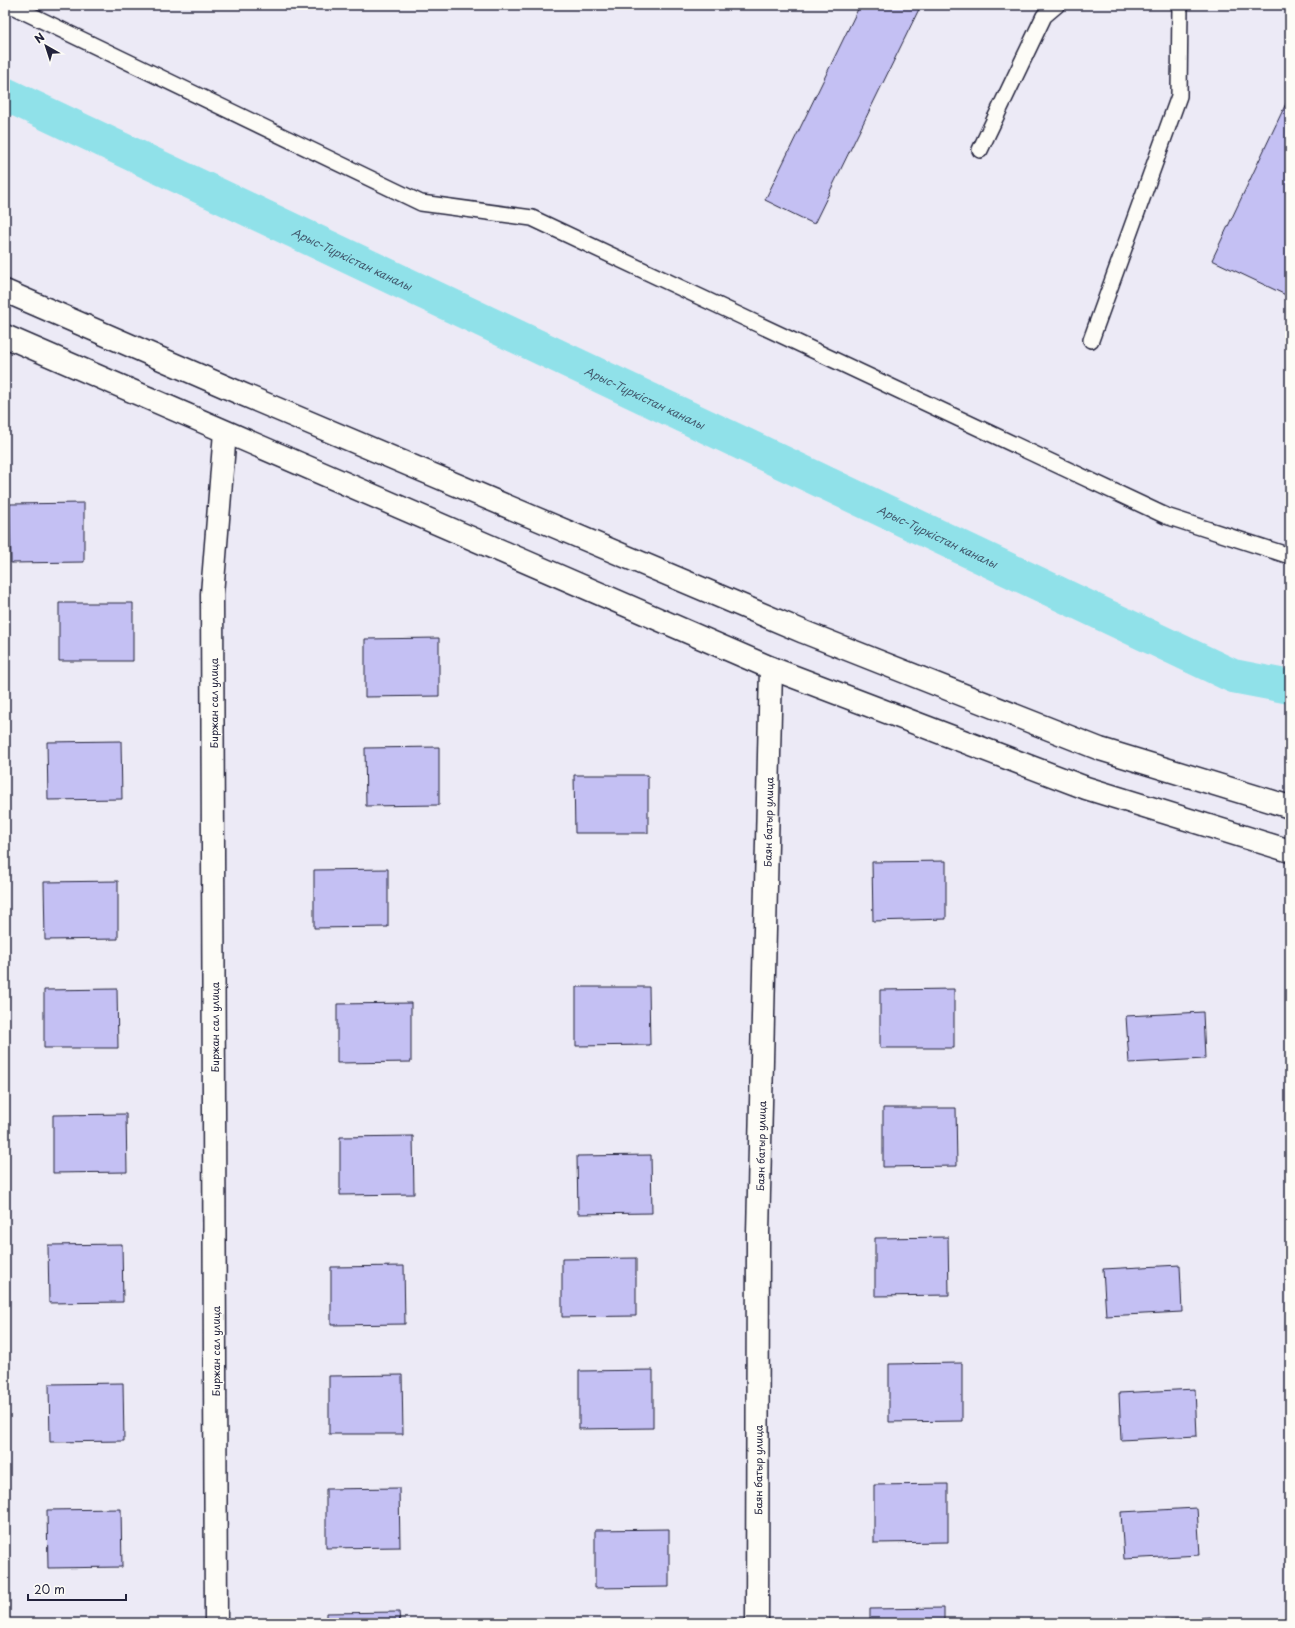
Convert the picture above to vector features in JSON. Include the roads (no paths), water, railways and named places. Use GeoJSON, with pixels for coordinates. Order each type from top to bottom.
{"type":"FeatureCollection","features":[{"type":"Feature","properties":{"kind":"main road"},"geometry":{"type":"LineString","coordinates":[[5,290],[242,394],[804,632],[1100,749],[1290,807]]}},
{"type":"Feature","properties":{"kind":"main road"},"geometry":{"type":"LineString","coordinates":[[5,336],[771,668],[1086,788],[1290,851]]}},
{"type":"Feature","properties":{"kind":"main road","name":"Биржан сал улица"},"geometry":{"type":"LineString","coordinates":[[216,1623],[212,594],[225,432]]}},
{"type":"Feature","properties":{"kind":"main road","name":"Баян батыр улица"},"geometry":{"type":"LineString","coordinates":[[757,1623],[758,1234],[771,668]]}},
{"type":"Feature","properties":{"kind":"lane"},"geometry":{"type":"LineString","coordinates":[[10,5],[421,203],[532,218],[1166,516],[1290,556]]}},
{"type":"Feature","properties":{"kind":"lane"},"geometry":{"type":"LineString","coordinates":[[980,150],[1044,16],[1056,5]]}},
{"type":"Feature","properties":{"kind":"lane"},"geometry":{"type":"LineString","coordinates":[[1091,340],[1179,96],[1180,5]]}},
{"type":"Feature","properties":{"kind":"waterway","name":"Арыс-Түркістан каналы"},"geometry":{"type":"LineString","coordinates":[[5,94],[1233,676],[1290,687]]}}]}
